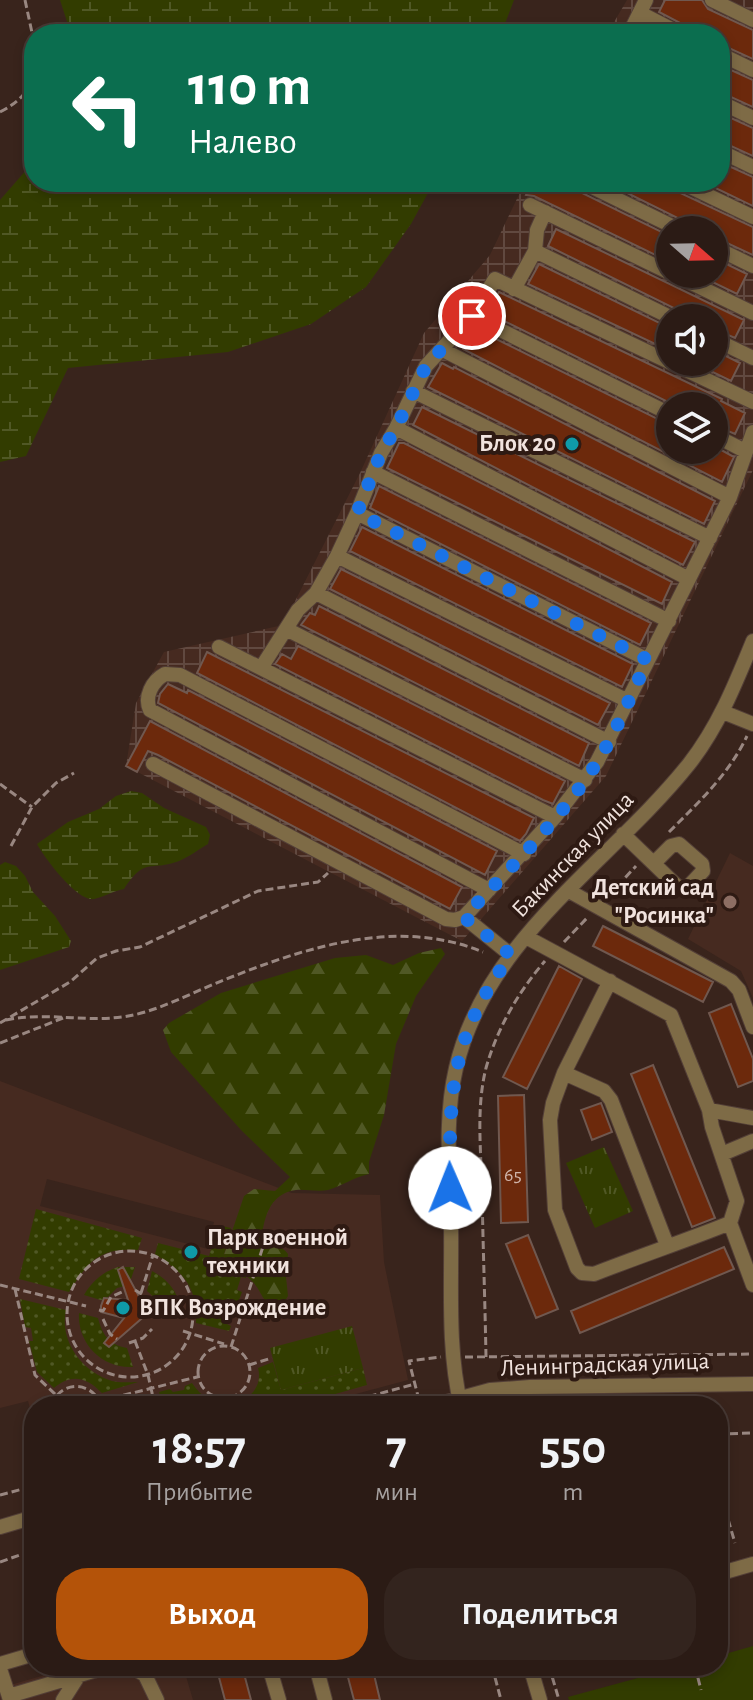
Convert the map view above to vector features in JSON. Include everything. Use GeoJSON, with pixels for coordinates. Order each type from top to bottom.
{"type":"FeatureCollection","features":[{"type":"Feature","properties":{"kind":"street"},"geometry":{"type":"LineString","coordinates":[[712,0],[753,20]]}},
{"type":"Feature","properties":{"kind":"street"},"geometry":{"type":"LineString","coordinates":[[643,7],[667,24]]}},
{"type":"Feature","properties":{"kind":"street"},"geometry":{"type":"LineString","coordinates":[[730,59],[753,70]]}},
{"type":"Feature","properties":{"kind":"street"},"geometry":{"type":"LineString","coordinates":[[730,107],[753,118]]}},
{"type":"Feature","properties":{"kind":"street"},"geometry":{"type":"LineString","coordinates":[[730,156],[753,167]]}},
{"type":"Feature","properties":{"kind":"street"},"geometry":{"type":"LineString","coordinates":[[602,192],[656,218]]}},
{"type":"Feature","properties":{"kind":"street"},"geometry":{"type":"LineString","coordinates":[[701,192],[753,217]]}},
{"type":"Feature","properties":{"kind":"street"},"geometry":{"type":"LineString","coordinates":[[530,205],[656,265]]}},
{"type":"Feature","properties":{"kind":"street"},"geometry":{"type":"LineString","coordinates":[[514,289],[535,251],[537,230],[545,212]]}},
{"type":"Feature","properties":{"kind":"street"},"geometry":{"type":"LineString","coordinates":[[535,251],[656,310]]}},
{"type":"Feature","properties":{"kind":"street"},"geometry":{"type":"LineString","coordinates":[[728,254],[753,266]]}},
{"type":"Feature","properties":{"kind":"street"},"geometry":{"type":"LineString","coordinates":[[261,668],[298,610],[316,593],[337,556],[381,453],[426,366],[472,316],[487,287],[495,279],[753,402]]}},
{"type":"Feature","properties":{"kind":"street"},"geometry":{"type":"LineString","coordinates":[[702,288],[753,313]]}},
{"type":"Feature","properties":{"kind":"street"},"geometry":{"type":"LineString","coordinates":[[472,316],[656,407]]}},
{"type":"Feature","properties":{"kind":"street"},"geometry":{"type":"LineString","coordinates":[[728,346],[753,358]]}},
{"type":"Feature","properties":{"kind":"street"},"geometry":{"type":"LineString","coordinates":[[443,350],[730,497]]}},
{"type":"Feature","properties":{"kind":"street"},"geometry":{"type":"LineString","coordinates":[[413,391],[710,538]]}},
{"type":"Feature","properties":{"kind":"street"},"geometry":{"type":"LineString","coordinates":[[396,428],[689,579]]}},
{"type":"Feature","properties":{"kind":"street"},"geometry":{"type":"LineString","coordinates":[[153,764],[446,919],[464,917],[555,817],[585,780],[609,742],[730,497],[753,432]]}},
{"type":"Feature","properties":{"kind":"street"},"geometry":{"type":"LineString","coordinates":[[728,442],[745,451]]}},
{"type":"Feature","properties":{"kind":"street"},"geometry":{"type":"LineString","coordinates":[[373,472],[669,621]]}},
{"type":"Feature","properties":{"kind":"street"},"geometry":{"type":"LineString","coordinates":[[357,513],[648,660]]}},
{"type":"Feature","properties":{"kind":"street"},"geometry":{"type":"LineString","coordinates":[[337,556],[628,701]]}},
{"type":"Feature","properties":{"kind":"street"},"geometry":{"type":"LineString","coordinates":[[316,593],[609,742]]}},
{"type":"Feature","properties":{"kind":"street"},"geometry":{"type":"LineString","coordinates":[[288,630],[585,780]]}},
{"type":"Feature","properties":{"kind":"street","name":"Бакинская улица"},"geometry":{"type":"LineString","coordinates":[[459,1396],[454,1357],[451,1095],[471,1021],[483,996],[526,937],[687,767],[723,712],[753,641]]}},
{"type":"Feature","properties":{"kind":"street"},"geometry":{"type":"LineString","coordinates":[[219,647],[555,817]]}},
{"type":"Feature","properties":{"kind":"street"},"geometry":{"type":"LineString","coordinates":[[489,890],[150,710],[148,698],[155,682],[165,674],[180,675],[524,854]]}},
{"type":"Feature","properties":{"kind":"street"},"geometry":{"type":"LineString","coordinates":[[723,712],[753,724]]}},
{"type":"Feature","properties":{"kind":"street"},"geometry":{"type":"LineString","coordinates":[[623,834],[650,860]]}},
{"type":"Feature","properties":{"kind":"street"},"geometry":{"type":"LineString","coordinates":[[569,891],[731,981],[739,990],[753,1027]]}},
{"type":"Feature","properties":{"kind":"street"},"geometry":{"type":"LineString","coordinates":[[464,917],[511,955]]}},
{"type":"Feature","properties":{"kind":"street"},"geometry":{"type":"LineString","coordinates":[[526,937],[671,1015],[709,1110],[737,1201],[730,1223],[753,1285]]}},
{"type":"Feature","properties":{"kind":"street"},"geometry":{"type":"LineString","coordinates":[[610,981],[564,1073],[550,1120],[555,1210],[577,1268],[582,1273],[594,1274],[730,1223]]}},
{"type":"Feature","properties":{"kind":"street"},"geometry":{"type":"LineString","coordinates":[[564,1073],[604,1091],[611,1100],[667,1245]]}},
{"type":"Feature","properties":{"kind":"street"},"geometry":{"type":"LineString","coordinates":[[709,1110],[753,1118]]}},
{"type":"Feature","properties":{"kind":"street"},"geometry":{"type":"LineString","coordinates":[[722,1154],[753,1141]]}},
{"type":"Feature","properties":{"kind":"street","name":"Ленинградская улица"},"geometry":{"type":"LineString","coordinates":[[475,1396],[490,1390],[530,1387],[753,1384]]}},
{"type":"Feature","properties":{"kind":"street"},"geometry":{"type":"LineString","coordinates":[[0,1527],[24,1520]]}},
{"type":"Feature","properties":{"kind":"street"},"geometry":{"type":"LineString","coordinates":[[728,1571],[753,1564]]}},
{"type":"Feature","properties":{"kind":"street"},"geometry":{"type":"LineString","coordinates":[[24,1658],[0,1667],[10,1698],[76,1676]]}},
{"type":"Feature","properties":{"kind":"street"},"geometry":{"type":"LineString","coordinates":[[63,1700],[78,1676]]}},
{"type":"Feature","properties":{"kind":"street"},"geometry":{"type":"LineString","coordinates":[[145,1676],[157,1700]]}},
{"type":"Feature","properties":{"kind":"street"},"geometry":{"type":"LineString","coordinates":[[272,1676],[279,1700]]}},
{"type":"Feature","properties":{"kind":"street"},"geometry":{"type":"LineString","coordinates":[[319,1676],[325,1700]]}},
{"type":"Feature","properties":{"kind":"street"},"geometry":{"type":"LineString","coordinates":[[533,1676],[540,1700]]}},
{"type":"Feature","properties":{"kind":"path"},"geometry":{"type":"LineString","coordinates":[[25,0],[30,24]]}},
{"type":"Feature","properties":{"kind":"path"},"geometry":{"type":"LineString","coordinates":[[0,112],[24,96]]}},
{"type":"Feature","properties":{"kind":"path"},"geometry":{"type":"LineString","coordinates":[[666,834],[728,769],[753,724]]}},
{"type":"Feature","properties":{"kind":"path"},"geometry":{"type":"LineString","coordinates":[[11,846],[32,807],[56,783],[74,773]]}},
{"type":"Feature","properties":{"kind":"path"},"geometry":{"type":"LineString","coordinates":[[0,784],[32,807]]}},
{"type":"Feature","properties":{"kind":"path"},"geometry":{"type":"LineString","coordinates":[[0,1023],[70,982],[97,958],[140,947],[258,891],[318,882],[329,872],[335,859]]}},
{"type":"Feature","properties":{"kind":"path"},"geometry":{"type":"LineString","coordinates":[[486,1357],[480,1140],[482,1087],[487,1067],[511,1008],[528,982],[597,908],[650,860]]}},
{"type":"Feature","properties":{"kind":"path"},"geometry":{"type":"LineString","coordinates":[[6,1020],[26,1016],[102,1020],[145,1012],[225,979],[324,946],[359,938],[433,937],[483,952]]}},
{"type":"Feature","properties":{"kind":"path"},"geometry":{"type":"LineString","coordinates":[[0,1043],[65,1018]]}},
{"type":"Feature","properties":{"kind":"path"},"geometry":{"type":"LineString","coordinates":[[231,1347],[267,1234]]}},
{"type":"Feature","properties":{"kind":"path"},"geometry":{"type":"LineString","coordinates":[[119,1252],[153,1255],[173,1268],[186,1285],[192,1305],[191,1333],[170,1363],[148,1375],[119,1376],[89,1362],[81,1354],[71,1334],[69,1301],[78,1279],[96,1261],[119,1252]]}},
{"type":"Feature","properties":{"kind":"path"},"geometry":{"type":"LineString","coordinates":[[141,1293],[153,1255]]}},
{"type":"Feature","properties":{"kind":"path"},"geometry":{"type":"LineString","coordinates":[[0,1285],[86,1306]]}},
{"type":"Feature","properties":{"kind":"path"},"geometry":{"type":"LineString","coordinates":[[15,1289],[35,1375],[56,1395],[65,1388],[82,1386],[97,1396]]}},
{"type":"Feature","properties":{"kind":"path"},"geometry":{"type":"LineString","coordinates":[[135,1290],[148,1298],[155,1315]]}},
{"type":"Feature","properties":{"kind":"path"},"geometry":{"type":"LineString","coordinates":[[99,1310],[103,1311],[111,1297],[124,1291]]}},
{"type":"Feature","properties":{"kind":"path"},"geometry":{"type":"LineString","coordinates":[[165,1309],[177,1312]]}},
{"type":"Feature","properties":{"kind":"path"},"geometry":{"type":"LineString","coordinates":[[103,1319],[110,1334],[117,1339]]}},
{"type":"Feature","properties":{"kind":"path"},"geometry":{"type":"LineString","coordinates":[[152,1329],[132,1342],[148,1375],[153,1396]]}},
{"type":"Feature","properties":{"kind":"path"},"geometry":{"type":"LineString","coordinates":[[183,1331],[231,1347],[245,1358],[249,1365],[248,1382],[233,1396]]}},
{"type":"Feature","properties":{"kind":"path"},"geometry":{"type":"LineString","coordinates":[[215,1396],[206,1392],[197,1368],[206,1353],[224,1344]]}},
{"type":"Feature","properties":{"kind":"path"},"geometry":{"type":"LineString","coordinates":[[418,1396],[409,1361],[454,1357],[753,1354]]}},
{"type":"Feature","properties":{"kind":"path"},"geometry":{"type":"LineString","coordinates":[[249,1365],[272,1358]]}},
{"type":"Feature","properties":{"kind":"path"},"geometry":{"type":"LineString","coordinates":[[128,1396],[198,1377]]}},
{"type":"Feature","properties":{"kind":"path"},"geometry":{"type":"LineString","coordinates":[[371,1396],[415,1384]]}},
{"type":"Feature","properties":{"kind":"path"},"geometry":{"type":"LineString","coordinates":[[728,1434],[753,1433]]}},
{"type":"Feature","properties":{"kind":"path"},"geometry":{"type":"LineString","coordinates":[[0,1495],[24,1489]]}},
{"type":"Feature","properties":{"kind":"path"},"geometry":{"type":"LineString","coordinates":[[728,1519],[735,1543]]}},
{"type":"Feature","properties":{"kind":"path"},"geometry":{"type":"LineString","coordinates":[[0,1562],[24,1554]]}},
{"type":"Feature","properties":{"kind":"path"},"geometry":{"type":"LineString","coordinates":[[495,1676],[501,1700]]}},
{"type":"Feature","properties":{"kind":"path"},"geometry":{"type":"LineString","coordinates":[[552,1676],[559,1700]]}},
{"type":"Feature","properties":{"kind":"path"},"geometry":{"type":"LineString","coordinates":[[698,1676],[701,1690]]}},
{"type":"Feature","properties":{"kind":"shaded area"},"geometry":{"type":"Polygon","coordinates":[[[627,0],[753,0],[753,470],[606,776],[462,941],[126,766],[136,703],[164,652],[283,625],[360,473],[424,333],[490,255],[520,192],[730,192],[730,24],[613,24],[627,0]]]}},
{"type":"Feature","properties":{"kind":"shaded area","name":"Детский сад \"Росинка\""},"geometry":{"type":"Polygon","coordinates":[[[730,853],[753,866],[753,998],[741,971],[688,939],[730,853]]]}},
{"type":"Feature","properties":{"kind":"shaded area","name":"Парк военной техники"},"geometry":{"type":"Polygon","coordinates":[[[0,1081],[292,1193],[380,1195],[384,1262],[408,1380],[348,1396],[24,1396],[24,1402],[0,1408],[0,1081]],[[47,1179],[40,1206],[208,1249],[214,1222],[47,1179]]]}},
{"type":"Feature","properties":{"kind":"shaded area"},"geometry":{"type":"Polygon","coordinates":[[[41,1676],[186,1676],[193,1700],[0,1700],[0,1688],[41,1676]]]}},
{"type":"Feature","properties":{"kind":"green space"},"geometry":{"type":"Polygon","coordinates":[[[60,0],[514,0],[505,24],[68,24],[60,0]]]}},
{"type":"Feature","properties":{"kind":"green space"},"geometry":{"type":"Polygon","coordinates":[[[24,173],[24,192],[429,192],[411,224],[366,287],[311,324],[228,352],[68,368],[26,456],[0,462],[0,200],[24,173]]]}},
{"type":"Feature","properties":{"kind":"green space"},"geometry":{"type":"Polygon","coordinates":[[[131,791],[142,793],[164,808],[206,827],[210,835],[208,844],[179,861],[143,869],[124,889],[94,899],[87,898],[62,878],[37,844],[68,822],[131,791]]]}},
{"type":"Feature","properties":{"kind":"green space"},"geometry":{"type":"Polygon","coordinates":[[[5,862],[16,866],[25,876],[33,892],[55,916],[71,941],[69,947],[0,970],[0,865],[5,862]]]}},
{"type":"Feature","properties":{"kind":"green space"},"geometry":{"type":"Polygon","coordinates":[[[441,948],[445,954],[416,996],[396,1044],[384,1115],[369,1162],[369,1174],[328,1190],[287,1192],[270,1207],[262,1237],[288,1254],[288,1296],[281,1307],[270,1304],[250,1279],[225,1263],[224,1255],[244,1196],[254,1189],[275,1191],[290,1177],[242,1131],[171,1052],[163,1030],[169,1023],[221,993],[335,958],[366,955],[393,965],[419,953],[441,948]]]}},
{"type":"Feature","properties":{"kind":"green space"},"geometry":{"type":"Polygon","coordinates":[[[604,1147],[633,1211],[595,1228],[566,1163],[604,1147]]]}},
{"type":"Feature","properties":{"kind":"green space"},"geometry":{"type":"Polygon","coordinates":[[[36,1209],[142,1238],[138,1250],[104,1254],[89,1265],[69,1292],[19,1279],[36,1209]]]}},
{"type":"Feature","properties":{"kind":"green space"},"geometry":{"type":"Polygon","coordinates":[[[218,1225],[231,1228],[225,1263],[246,1276],[241,1277],[237,1290],[242,1292],[235,1311],[231,1310],[227,1324],[231,1326],[229,1331],[196,1323],[194,1299],[187,1282],[155,1254],[158,1243],[209,1256],[218,1225]]]}},
{"type":"Feature","properties":{"kind":"green space"},"geometry":{"type":"Polygon","coordinates":[[[118,1267],[135,1267],[129,1285],[117,1288],[104,1301],[84,1295],[98,1278],[118,1267]]]}},
{"type":"Feature","properties":{"kind":"green space"},"geometry":{"type":"Polygon","coordinates":[[[152,1271],[165,1279],[174,1290],[181,1318],[161,1314],[156,1299],[147,1291],[152,1271]]]}},
{"type":"Feature","properties":{"kind":"green space"},"geometry":{"type":"Polygon","coordinates":[[[20,1299],[66,1310],[66,1333],[82,1363],[112,1381],[138,1382],[102,1393],[91,1383],[79,1379],[67,1380],[54,1388],[37,1372],[29,1341],[33,1341],[31,1328],[25,1327],[20,1299]]]}},
{"type":"Feature","properties":{"kind":"green space"},"geometry":{"type":"Polygon","coordinates":[[[79,1313],[98,1318],[107,1338],[127,1348],[133,1367],[112,1364],[94,1352],[82,1335],[79,1313]]]}},
{"type":"Feature","properties":{"kind":"green space"},"geometry":{"type":"Polygon","coordinates":[[[352,1326],[363,1368],[281,1390],[270,1348],[352,1326]]]}},
{"type":"Feature","properties":{"kind":"green space"},"geometry":{"type":"Polygon","coordinates":[[[273,1362],[281,1390],[363,1368],[367,1385],[328,1396],[248,1396],[259,1380],[258,1368],[273,1362]]]}},
{"type":"Feature","properties":{"kind":"green space"},"geometry":{"type":"Polygon","coordinates":[[[192,1383],[202,1395],[160,1396],[159,1392],[184,1390],[192,1383]]]}},
{"type":"Feature","properties":{"kind":"green space"},"geometry":{"type":"Polygon","coordinates":[[[753,1646],[753,1700],[569,1700],[568,1697],[645,1676],[728,1676],[728,1653],[753,1646]]]}},
{"type":"Feature","properties":{"kind":"building"},"geometry":{"type":"Polygon","coordinates":[[[665,0],[702,0],[708,9],[753,30],[753,59],[730,49],[730,24],[682,24],[659,12],[665,0]]]}},
{"type":"Feature","properties":{"kind":"building"},"geometry":{"type":"Polygon","coordinates":[[[730,70],[753,80],[753,107],[730,97],[730,70]]]}},
{"type":"Feature","properties":{"kind":"building"},"geometry":{"type":"Polygon","coordinates":[[[730,118],[753,128],[753,156],[730,146],[730,118]]]}},
{"type":"Feature","properties":{"kind":"building"},"geometry":{"type":"Polygon","coordinates":[[[730,167],[753,177],[753,206],[724,192],[730,192],[730,167]]]}},
{"type":"Feature","properties":{"kind":"building"},"geometry":{"type":"Polygon","coordinates":[[[527,192],[580,192],[656,229],[656,255],[534,196],[526,195],[527,192]]]}},
{"type":"Feature","properties":{"kind":"building"},"geometry":{"type":"Polygon","coordinates":[[[625,192],[678,192],[753,227],[753,255],[728,243],[728,216],[674,216],[625,192]]]}},
{"type":"Feature","properties":{"kind":"building"},"geometry":{"type":"Polygon","coordinates":[[[556,229],[656,277],[656,288],[678,288],[711,304],[666,304],[548,246],[556,229]]]}},
{"type":"Feature","properties":{"kind":"building"},"geometry":{"type":"Polygon","coordinates":[[[539,264],[656,321],[656,344],[528,284],[539,264]]]}},
{"type":"Feature","properties":{"kind":"building"},"geometry":{"type":"Polygon","coordinates":[[[728,265],[747,274],[737,294],[725,288],[728,288],[728,265]]]}},
{"type":"Feature","properties":{"kind":"building"},"geometry":{"type":"Polygon","coordinates":[[[499,292],[656,367],[656,376],[674,376],[707,392],[656,392],[656,396],[486,312],[499,292]]]}},
{"type":"Feature","properties":{"kind":"building"},"geometry":{"type":"Polygon","coordinates":[[[728,312],[744,320],[735,338],[728,335],[728,312]]]}},
{"type":"Feature","properties":{"kind":"building"},"geometry":{"type":"Polygon","coordinates":[[[474,328],[656,418],[656,448],[463,349],[474,328]]]}},
{"type":"Feature","properties":{"kind":"building"},"geometry":{"type":"Polygon","coordinates":[[[728,357],[740,363],[731,381],[721,376],[728,376],[728,357]]]}},
{"type":"Feature","properties":{"kind":"building","name":"Блок 20"},"geometry":{"type":"Polygon","coordinates":[[[442,363],[715,501],[704,524],[428,387],[442,363]]]}},
{"type":"Feature","properties":{"kind":"building"},"geometry":{"type":"Polygon","coordinates":[[[728,404],[745,413],[735,434],[728,431],[728,404]]]}},
{"type":"Feature","properties":{"kind":"building"},"geometry":{"type":"Polygon","coordinates":[[[422,407],[695,542],[683,565],[413,425],[422,407]]]}},
{"type":"Feature","properties":{"kind":"building"},"geometry":{"type":"Polygon","coordinates":[[[399,443],[672,582],[662,604],[387,468],[399,443]]]}},
{"type":"Feature","properties":{"kind":"building"},"geometry":{"type":"Polygon","coordinates":[[[728,454],[734,457],[722,482],[687,464],[728,464],[728,454]]]}},
{"type":"Feature","properties":{"kind":"building"},"geometry":{"type":"Polygon","coordinates":[[[379,486],[651,623],[640,645],[370,508],[379,486]]]}},
{"type":"Feature","properties":{"kind":"building"},"geometry":{"type":"Polygon","coordinates":[[[362,527],[633,664],[622,687],[350,551],[362,527]]]}},
{"type":"Feature","properties":{"kind":"building"},"geometry":{"type":"Polygon","coordinates":[[[341,569],[610,703],[598,725],[330,589],[341,569]]]}},
{"type":"Feature","properties":{"kind":"building"},"geometry":{"type":"Polygon","coordinates":[[[319,606],[589,743],[579,766],[301,625],[310,613],[315,615],[319,606]]]}},
{"type":"Feature","properties":{"kind":"building"},"geometry":{"type":"Polygon","coordinates":[[[298,646],[565,781],[553,804],[275,664],[282,654],[291,659],[298,646]]]}},
{"type":"Feature","properties":{"kind":"building"},"geometry":{"type":"Polygon","coordinates":[[[207,652],[534,818],[526,834],[520,841],[197,673],[207,652]]]}},
{"type":"Feature","properties":{"kind":"building"},"geometry":{"type":"Polygon","coordinates":[[[168,684],[187,693],[188,690],[497,851],[485,875],[158,703],[160,694],[168,684]]]}},
{"type":"Feature","properties":{"kind":"building"},"geometry":{"type":"Polygon","coordinates":[[[150,721],[462,887],[450,909],[158,755],[148,751],[137,772],[126,766],[150,721]]]}},
{"type":"Feature","properties":{"kind":"building"},"geometry":{"type":"Polygon","coordinates":[[[603,926],[713,982],[703,1002],[593,946],[603,926]]]}},
{"type":"Feature","properties":{"kind":"building"},"geometry":{"type":"Polygon","coordinates":[[[559,966],[582,979],[527,1089],[503,1077],[559,966]]]}},
{"type":"Feature","properties":{"kind":"building"},"geometry":{"type":"Polygon","coordinates":[[[731,1004],[753,1059],[753,1081],[738,1087],[709,1013],[731,1004]]]}},
{"type":"Feature","properties":{"kind":"building"},"geometry":{"type":"Polygon","coordinates":[[[653,1065],[715,1218],[692,1227],[631,1074],[653,1065]]]}},
{"type":"Feature","properties":{"kind":"building"},"geometry":{"type":"Polygon","coordinates":[[[524,1095],[528,1222],[501,1223],[498,1096],[524,1095]]]}},
{"type":"Feature","properties":{"kind":"building"},"geometry":{"type":"Polygon","coordinates":[[[601,1103],[612,1132],[592,1140],[581,1110],[601,1103]]]}},
{"type":"Feature","properties":{"kind":"building"},"geometry":{"type":"Polygon","coordinates":[[[528,1235],[558,1309],[536,1318],[506,1244],[528,1235]]]}},
{"type":"Feature","properties":{"kind":"building"},"geometry":{"type":"Polygon","coordinates":[[[724,1247],[734,1269],[580,1333],[571,1311],[724,1247]]]}},
{"type":"Feature","properties":{"kind":"building","name":"ВПК Возрождение"},"geometry":{"type":"Polygon","coordinates":[[[123,1267],[148,1313],[109,1347],[104,1343],[124,1318],[101,1312],[101,1306],[104,1298],[128,1300],[118,1270],[123,1267]]]}},
{"type":"Feature","properties":{"kind":"building"},"geometry":{"type":"Polygon","coordinates":[[[219,1676],[245,1676],[251,1700],[225,1700],[219,1676]]]}},
{"type":"Feature","properties":{"kind":"building"},"geometry":{"type":"Polygon","coordinates":[[[348,1676],[374,1676],[380,1700],[354,1700],[348,1676]]]}},
{"type":"Feature","properties":{"kind":"place","name":"Блок 20"},"geometry":{"type":"Point","coordinates":[572,444]}},
{"type":"Feature","properties":{"kind":"place","name":"Детский сад \"Росинка\""},"geometry":{"type":"Point","coordinates":[730,902]}},
{"type":"Feature","properties":{"kind":"place","name":"Парк военной техники"},"geometry":{"type":"Point","coordinates":[191,1252]}},
{"type":"Feature","properties":{"kind":"place","name":"ВПК Возрождение"},"geometry":{"type":"Point","coordinates":[123,1308]}},
{"type":"Feature","properties":{"kind":"route"},"geometry":{"type":"LineString","coordinates":[[450,1188],[449,1125],[456,1068],[471,1021],[483,996],[511,955],[464,917],[524,854],[585,780],[609,742],[648,660],[357,513],[381,453],[426,366],[472,316]]}}]}
